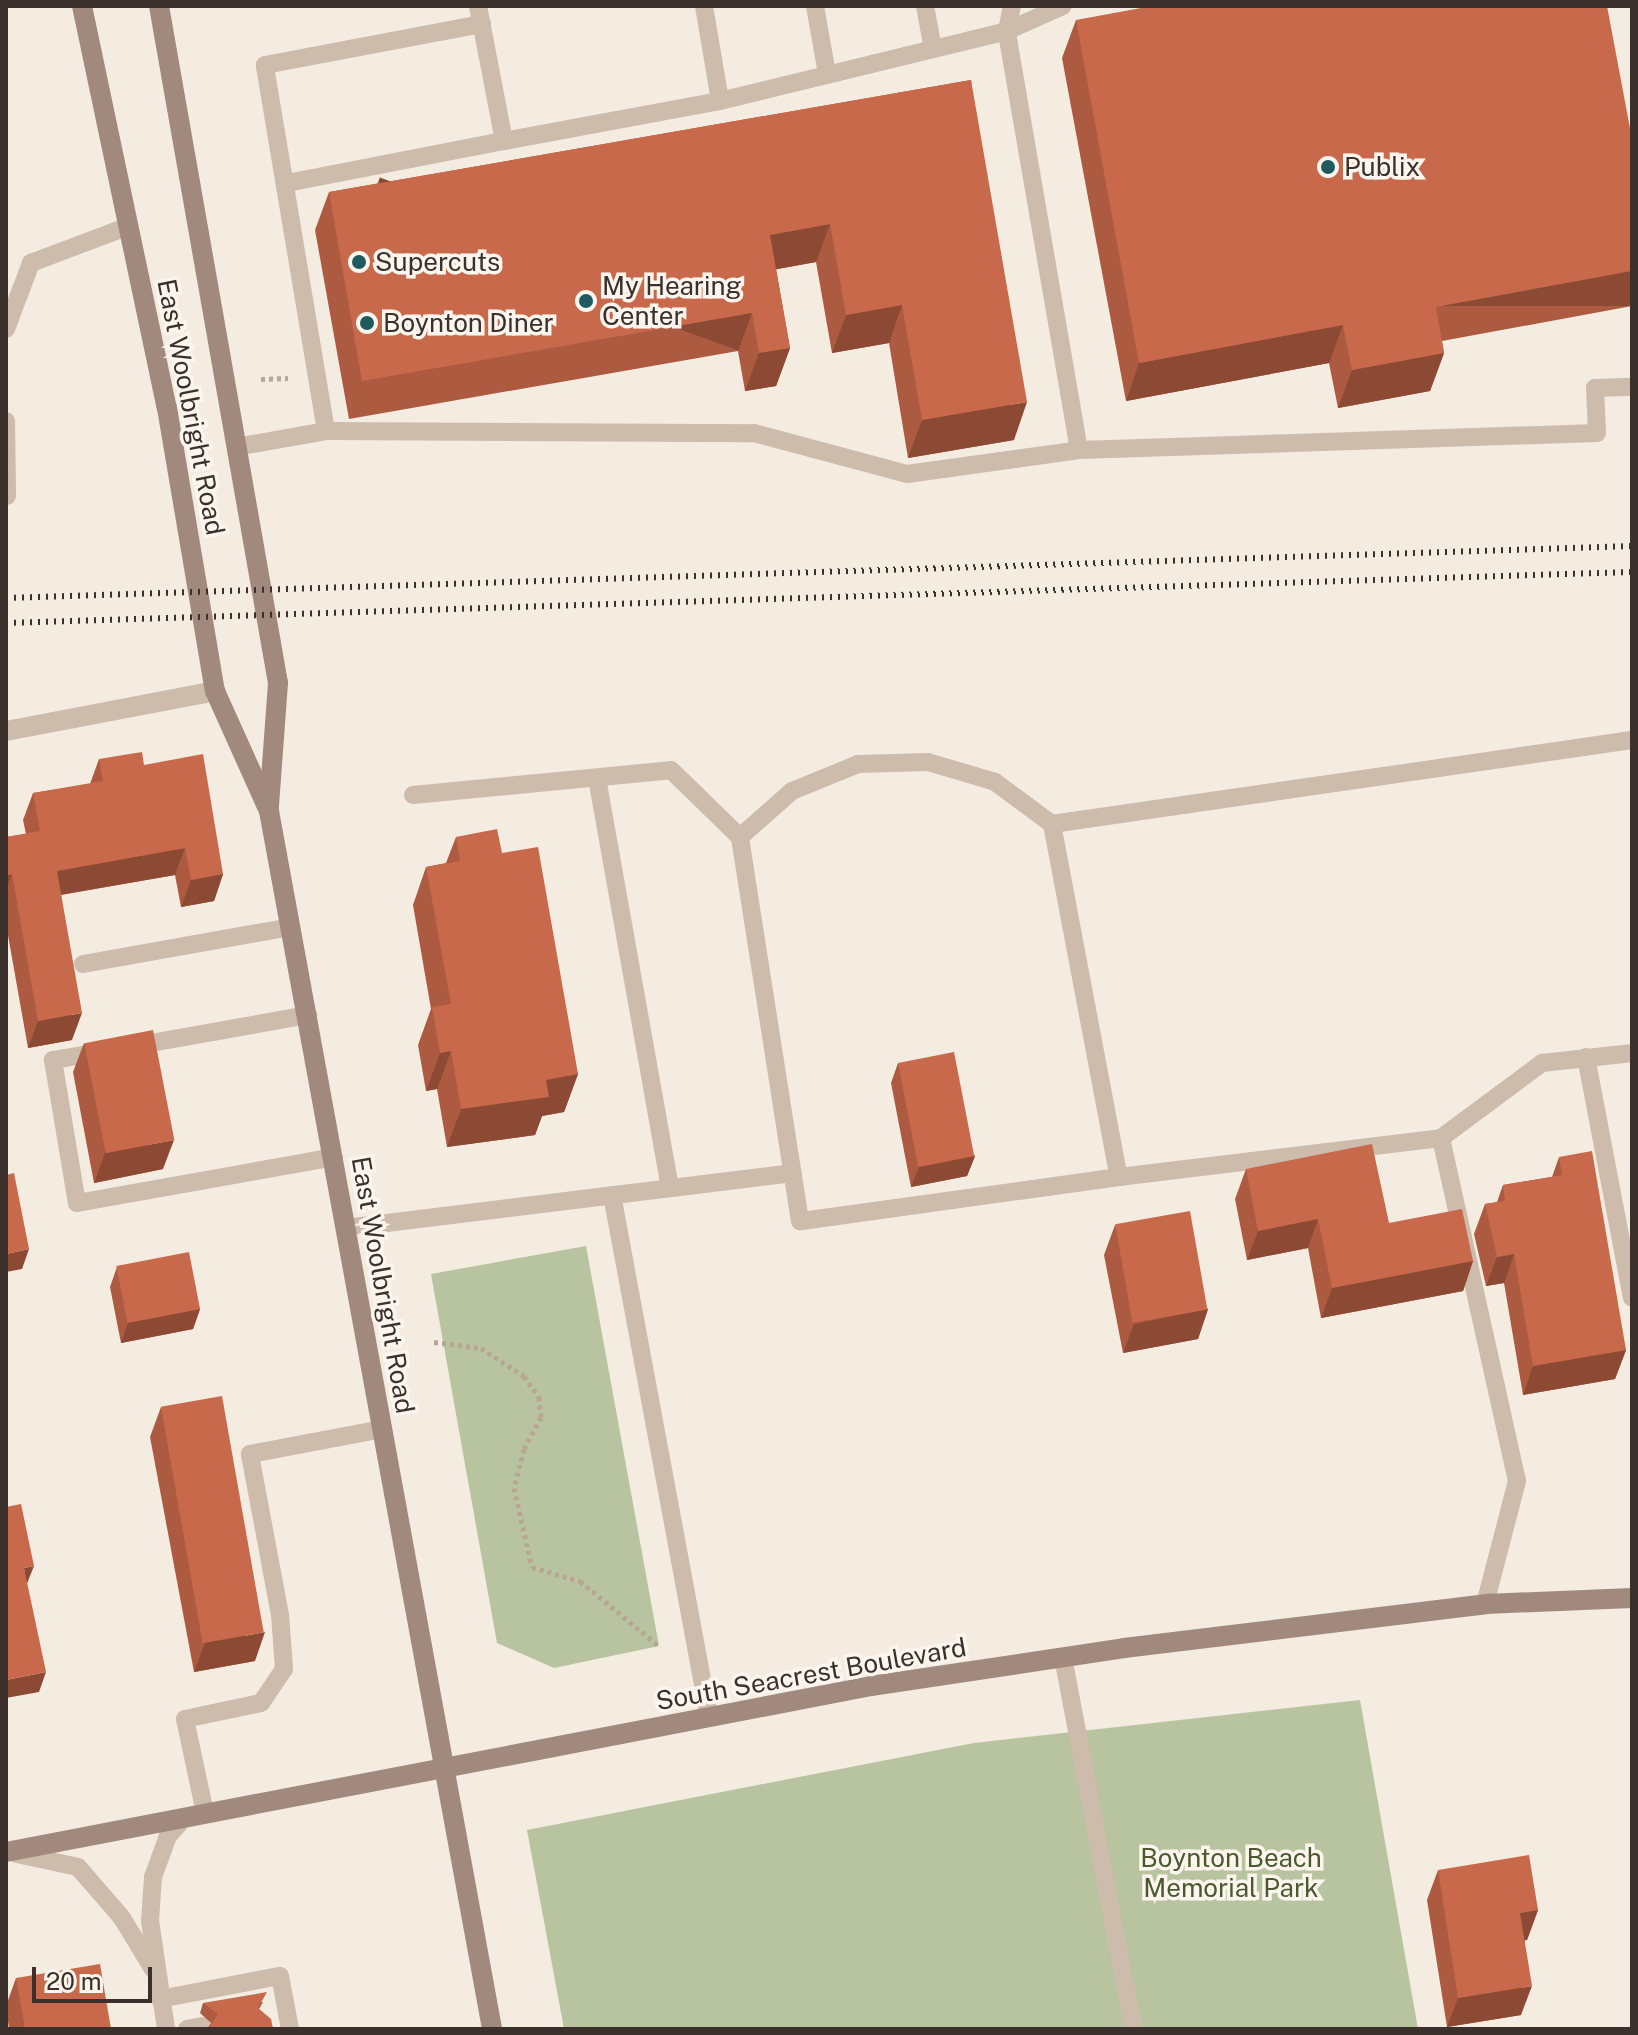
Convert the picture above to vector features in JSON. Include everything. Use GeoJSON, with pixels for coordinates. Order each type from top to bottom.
{"type":"FeatureCollection","features":[{"type":"Feature","properties":{"kind":"main road","name":"East Woolbright Road"},"geometry":{"type":"LineString","coordinates":[[82,6],[129,226],[215,691],[269,811],[492,2029]]}},
{"type":"Feature","properties":{"kind":"main road","name":"East Woolbright Road"},"geometry":{"type":"LineString","coordinates":[[159,6],[278,683],[269,811]]}},
{"type":"Feature","properties":{"kind":"main road","name":"South Seacrest Boulevard"},"geometry":{"type":"LineString","coordinates":[[6,1852],[709,1717],[1063,1657],[1485,1604],[1632,1598]]}},
{"type":"Feature","properties":{"kind":"street"},"geometry":{"type":"LineString","coordinates":[[6,731],[215,691]]}},
{"type":"Feature","properties":{"kind":"lane"},"geometry":{"type":"LineString","coordinates":[[704,6],[720,101]]}},
{"type":"Feature","properties":{"kind":"lane"},"geometry":{"type":"LineString","coordinates":[[815,6],[827,74]]}},
{"type":"Feature","properties":{"kind":"lane"},"geometry":{"type":"LineString","coordinates":[[925,6],[933,49]]}},
{"type":"Feature","properties":{"kind":"lane"},"geometry":{"type":"LineString","coordinates":[[1012,6],[1007,31],[1079,450]]}},
{"type":"Feature","properties":{"kind":"lane"},"geometry":{"type":"LineString","coordinates":[[287,183],[720,101],[1007,31],[1063,6]]}},
{"type":"Feature","properties":{"kind":"lane"},"geometry":{"type":"LineString","coordinates":[[326,431],[265,65],[480,15],[504,141]]}},
{"type":"Feature","properties":{"kind":"lane"},"geometry":{"type":"LineString","coordinates":[[6,329],[31,263],[129,226]]}},
{"type":"Feature","properties":{"kind":"lane"},"geometry":{"type":"LineString","coordinates":[[236,447],[326,431],[754,433],[907,474],[1079,450],[1597,433],[1595,388],[1632,387]]}},
{"type":"Feature","properties":{"kind":"lane"},"geometry":{"type":"LineString","coordinates":[[6,421],[7,496]]}},
{"type":"Feature","properties":{"kind":"lane"},"geometry":{"type":"LineString","coordinates":[[1052,824],[1632,740]]}},
{"type":"Feature","properties":{"kind":"lane"},"geometry":{"type":"LineString","coordinates":[[740,837],[792,791],[858,764],[928,762],[995,782],[1052,824],[1119,1177]]}},
{"type":"Feature","properties":{"kind":"lane"},"geometry":{"type":"LineString","coordinates":[[413,795],[671,770],[740,837],[800,1221],[1119,1177],[1441,1138],[1542,1063],[1632,1053]]}},
{"type":"Feature","properties":{"kind":"lane"},"geometry":{"type":"LineString","coordinates":[[597,778],[670,1188]]}},
{"type":"Feature","properties":{"kind":"lane"},"geometry":{"type":"LineString","coordinates":[[83,964],[291,927]]}},
{"type":"Feature","properties":{"kind":"lane"},"geometry":{"type":"LineString","coordinates":[[308,1015],[53,1060],[77,1203],[334,1157]]}},
{"type":"Feature","properties":{"kind":"lane"},"geometry":{"type":"LineString","coordinates":[[1586,1057],[1632,1298]]}},
{"type":"Feature","properties":{"kind":"lane"},"geometry":{"type":"LineString","coordinates":[[1441,1138],[1517,1481],[1485,1604]]}},
{"type":"Feature","properties":{"kind":"lane"},"geometry":{"type":"LineString","coordinates":[[346,1228],[793,1173]]}},
{"type":"Feature","properties":{"kind":"lane"},"geometry":{"type":"LineString","coordinates":[[612,1195],[709,1717]]}},
{"type":"Feature","properties":{"kind":"lane"},"geometry":{"type":"LineString","coordinates":[[166,2029],[155,1973],[153,1877],[168,1836],[195,1815],[185,1719],[261,1703],[284,1669],[280,1615],[250,1454],[382,1429]]}},
{"type":"Feature","properties":{"kind":"lane"},"geometry":{"type":"LineString","coordinates":[[1063,1657],[1133,2029]]}},
{"type":"Feature","properties":{"kind":"lane"},"geometry":{"type":"LineString","coordinates":[[6,1852],[36,1855],[78,1867],[122,1918],[155,1973]]}},
{"type":"Feature","properties":{"kind":"lane"},"geometry":{"type":"LineString","coordinates":[[160,1999],[280,1976],[288,2021],[266,2017]]}},
{"type":"Feature","properties":{"kind":"path"},"geometry":{"type":"LineString","coordinates":[[261,379],[297,377]]}},
{"type":"Feature","properties":{"kind":"path"},"geometry":{"type":"LineString","coordinates":[[434,1342],[481,1348],[524,1376],[539,1397],[541,1417],[524,1449],[514,1488],[532,1567],[580,1581],[660,1647]]}},
{"type":"Feature","properties":{"kind":"green space"},"geometry":{"type":"Polygon","coordinates":[[[586,1246],[659,1646],[554,1668],[497,1643],[431,1274],[586,1246]]]}},
{"type":"Feature","properties":{"kind":"green space","name":"Boynton Beach Memorial Park"},"geometry":{"type":"Polygon","coordinates":[[[1360,1700],[1418,2029],[564,2029],[527,1830],[974,1743],[1360,1700]]]}},
{"type":"Feature","properties":{"kind":"building"},"geometry":{"type":"Polygon","coordinates":[[[1152,6],[1607,6],[1632,139],[1632,271],[1436,307],[1444,353],[1352,370],[1343,325],[1139,363],[1076,20],[1152,6]]]}},
{"type":"Feature","properties":{"kind":"building"},"geometry":{"type":"Polygon","coordinates":[[[971,80],[1027,402],[922,420],[902,305],[846,315],[830,224],[770,235],[790,348],[759,353],[752,313],[362,381],[329,192],[971,80]]]}},
{"type":"Feature","properties":{"kind":"building"},"geometry":{"type":"Polygon","coordinates":[[[142,752],[144,765],[203,754],[223,874],[191,880],[185,848],[57,871],[82,1013],[38,1021],[12,874],[6,876],[6,837],[40,831],[33,793],[103,781],[99,759],[142,752]]]}},
{"type":"Feature","properties":{"kind":"building"},"geometry":{"type":"Polygon","coordinates":[[[497,829],[502,853],[538,847],[578,1074],[546,1080],[549,1097],[461,1109],[451,1051],[440,1053],[432,1007],[451,1004],[426,867],[460,861],[456,837],[497,829]]]}},
{"type":"Feature","properties":{"kind":"building"},"geometry":{"type":"Polygon","coordinates":[[[153,1030],[174,1140],[106,1153],[84,1043],[153,1030]]]}},
{"type":"Feature","properties":{"kind":"building"},"geometry":{"type":"Polygon","coordinates":[[[954,1052],[974,1156],[918,1167],[898,1063],[954,1052]]]}},
{"type":"Feature","properties":{"kind":"building"},"geometry":{"type":"Polygon","coordinates":[[[1372,1144],[1389,1223],[1462,1209],[1473,1261],[1332,1288],[1318,1219],[1258,1231],[1246,1169],[1372,1144]]]}},
{"type":"Feature","properties":{"kind":"building"},"geometry":{"type":"Polygon","coordinates":[[[1592,1151],[1626,1350],[1533,1366],[1514,1254],[1497,1257],[1485,1204],[1505,1201],[1503,1185],[1562,1175],[1559,1157],[1592,1151]]]}},
{"type":"Feature","properties":{"kind":"building"},"geometry":{"type":"Polygon","coordinates":[[[14,1173],[29,1249],[6,1254],[6,1175],[14,1173]]]}},
{"type":"Feature","properties":{"kind":"building"},"geometry":{"type":"Polygon","coordinates":[[[1190,1211],[1207,1309],[1133,1323],[1115,1224],[1190,1211]]]}},
{"type":"Feature","properties":{"kind":"building"},"geometry":{"type":"Polygon","coordinates":[[[189,1252],[200,1309],[127,1323],[116,1266],[189,1252]]]}},
{"type":"Feature","properties":{"kind":"building"},"geometry":{"type":"Polygon","coordinates":[[[222,1396],[264,1632],[203,1643],[161,1407],[222,1396]]]}},
{"type":"Feature","properties":{"kind":"building"},"geometry":{"type":"Polygon","coordinates":[[[21,1504],[34,1566],[24,1568],[46,1672],[6,1680],[6,1507],[21,1504]]]}},
{"type":"Feature","properties":{"kind":"building"},"geometry":{"type":"Polygon","coordinates":[[[1529,1855],[1538,1910],[1520,1913],[1532,1986],[1458,1998],[1438,1870],[1529,1855]]]}},
{"type":"Feature","properties":{"kind":"building"},"geometry":{"type":"Polygon","coordinates":[[[100,1964],[111,2029],[25,2029],[16,1978],[100,1964]]]}},
{"type":"Feature","properties":{"kind":"building"},"geometry":{"type":"Polygon","coordinates":[[[267,1992],[258,2008],[271,2019],[273,2029],[208,2029],[218,2014],[203,2003],[267,1992]]]}},
{"type":"Feature","properties":{"kind":"railway"},"geometry":{"type":"LineString","coordinates":[[6,598],[1632,546]]}},
{"type":"Feature","properties":{"kind":"railway"},"geometry":{"type":"LineString","coordinates":[[6,623],[1632,572]]}},
{"type":"Feature","properties":{"kind":"place","name":"Publix"},"geometry":{"type":"Point","coordinates":[1328,167]}},
{"type":"Feature","properties":{"kind":"place","name":"Supercuts"},"geometry":{"type":"Point","coordinates":[359,262]}},
{"type":"Feature","properties":{"kind":"place","name":"My Hearing Center"},"geometry":{"type":"Point","coordinates":[586,301]}},
{"type":"Feature","properties":{"kind":"place","name":"Boynton Diner"},"geometry":{"type":"Point","coordinates":[367,323]}}]}
